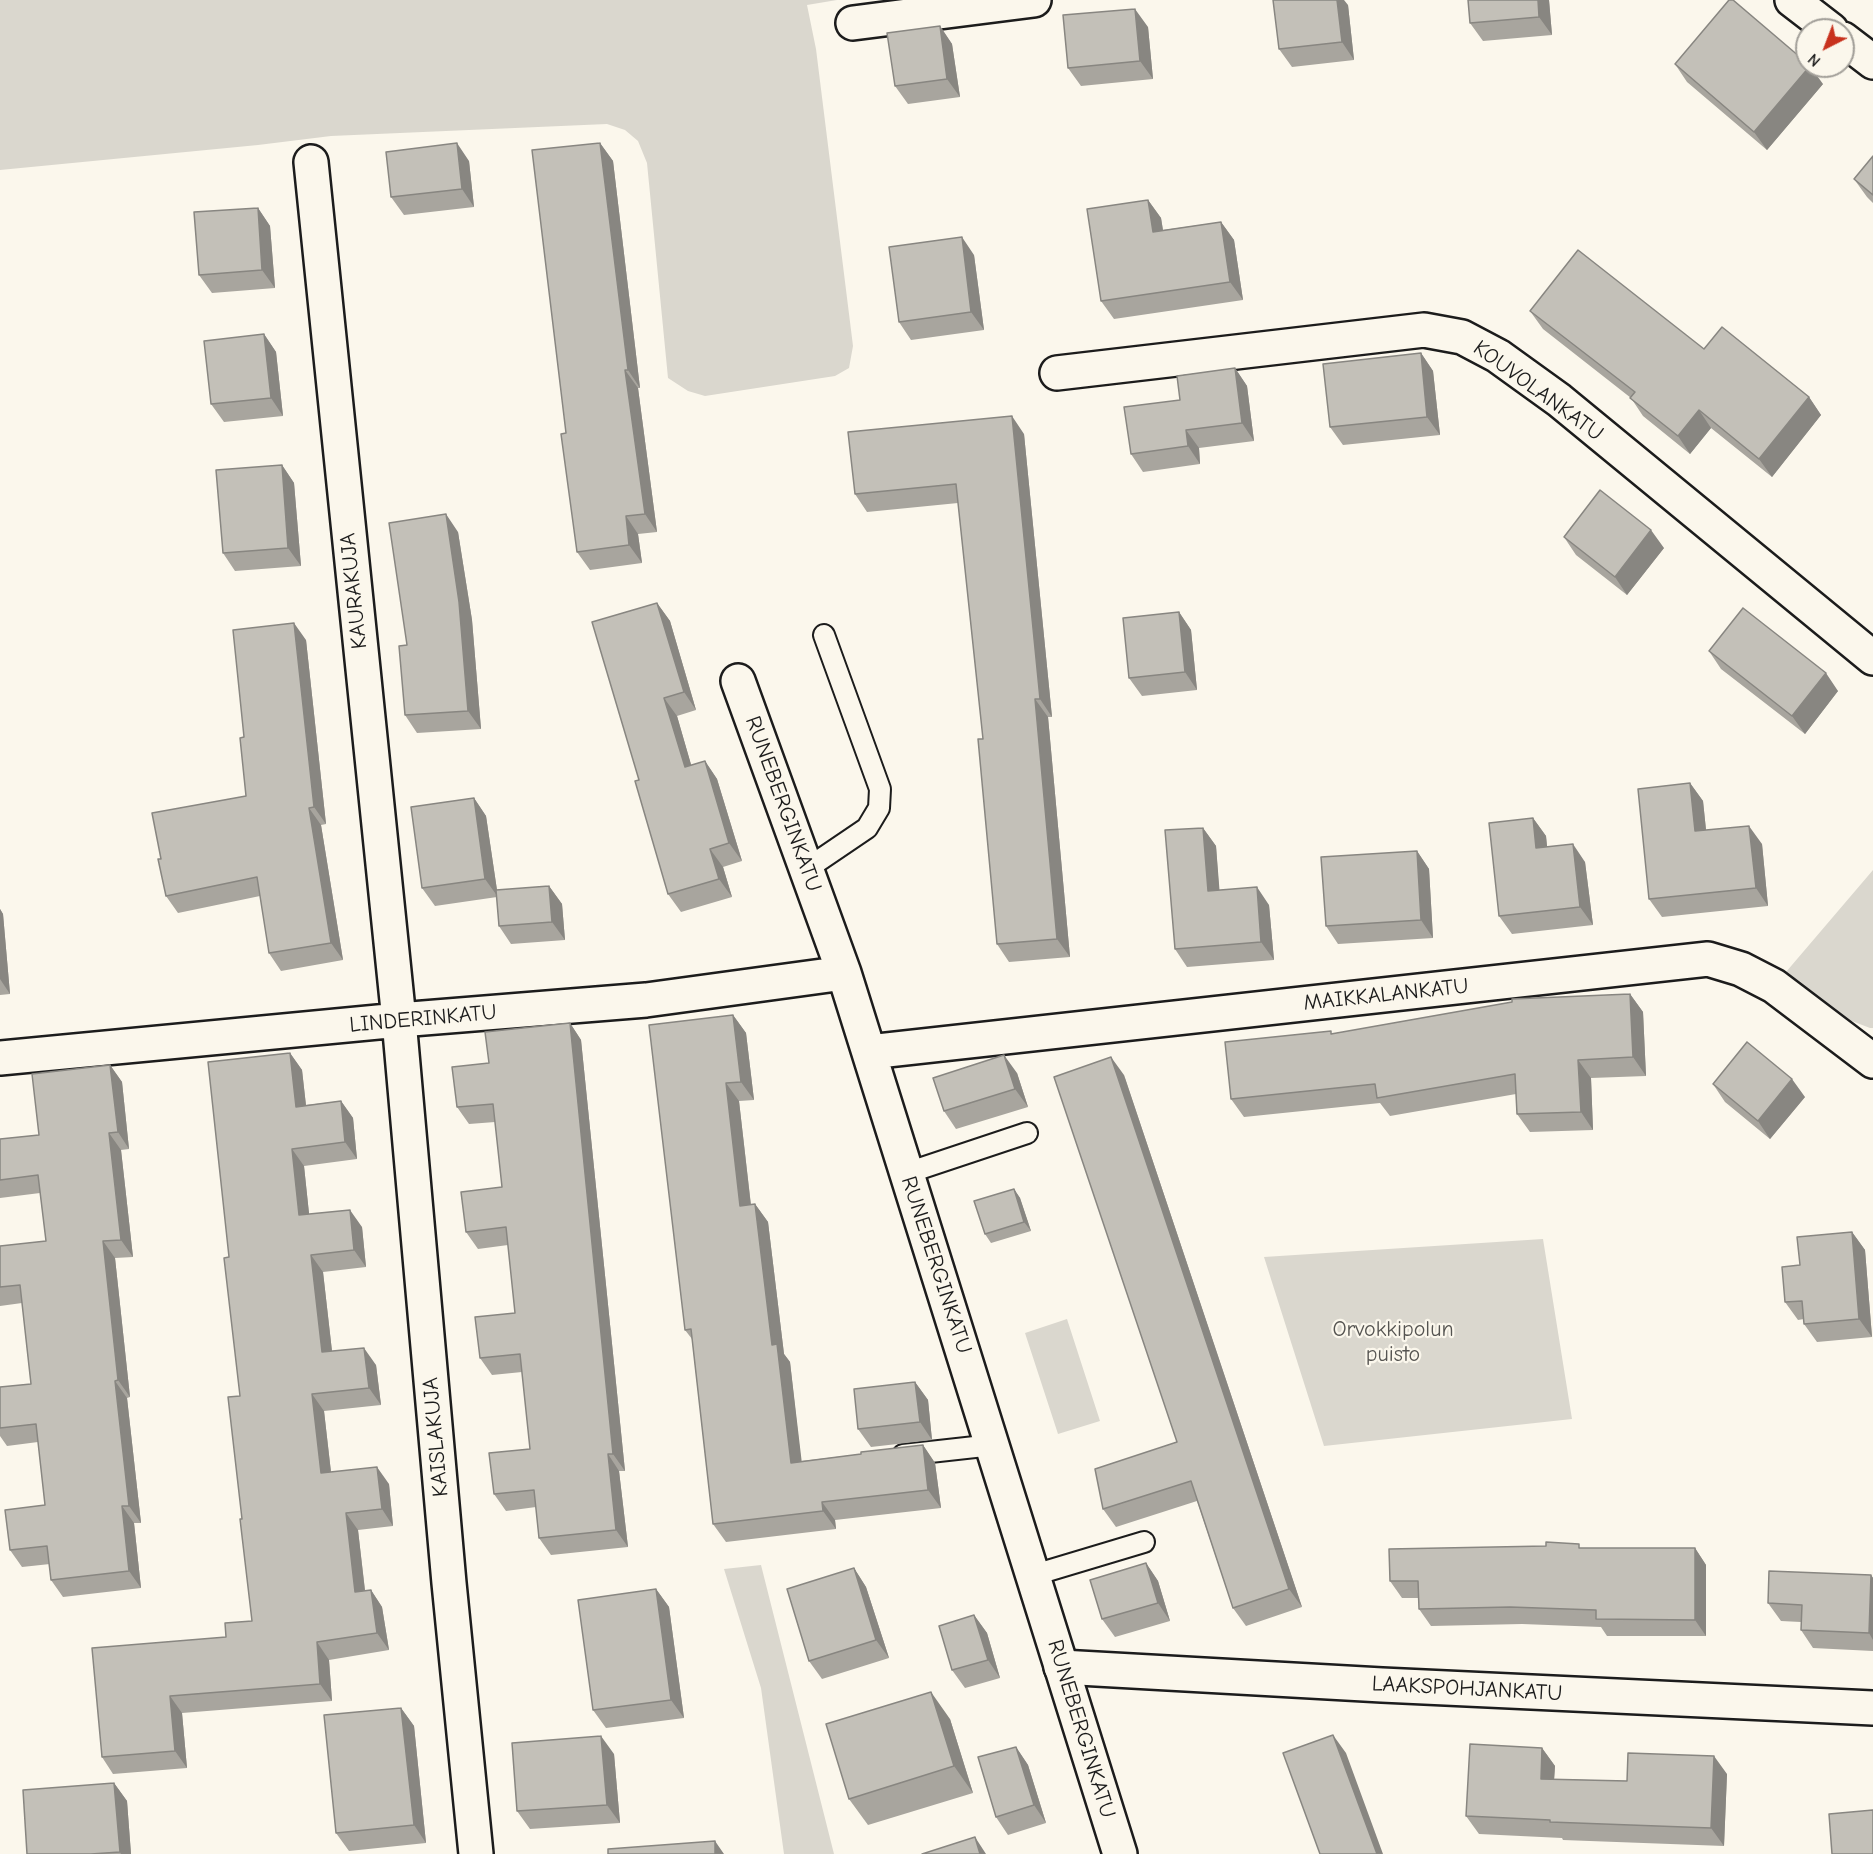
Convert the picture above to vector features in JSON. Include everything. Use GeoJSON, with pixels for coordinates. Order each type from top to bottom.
{"type":"FeatureCollection","features":[{"type":"Feature","properties":{"kind":"street"},"geometry":{"type":"LineString","coordinates":[[854,23],[1034,0]]}},
{"type":"Feature","properties":{"kind":"street"},"geometry":{"type":"LineString","coordinates":[[1792,0],[1815,18]]}},
{"type":"Feature","properties":{"kind":"street"},"geometry":{"type":"LineString","coordinates":[[1855,49],[1873,63]]}},
{"type":"Feature","properties":{"kind":"street","name":"KAURAKUJA"},"geometry":{"type":"LineString","coordinates":[[311,162],[399,1020]]}},
{"type":"Feature","properties":{"kind":"street","name":"KOUVOLANKATU"},"geometry":{"type":"LineString","coordinates":[[1057,373],[1424,330],[1462,337],[1498,356],[1558,400],[1873,658]]}},
{"type":"Feature","properties":{"kind":"street","name":"RUNEBERGINKATU"},"geometry":{"type":"LineString","coordinates":[[738,681],[808,868],[844,973],[1120,1854]]}},
{"type":"Feature","properties":{"kind":"street","name":"MAIKKALANKATU"},"geometry":{"type":"LineString","coordinates":[[869,1052],[1708,959],[1741,969],[1774,986],[1873,1061]]}},
{"type":"Feature","properties":{"kind":"street","name":"LINDERINKATU"},"geometry":{"type":"LineString","coordinates":[[0,1058],[399,1020],[646,1000],[844,973]]}},
{"type":"Feature","properties":{"kind":"street","name":"KAISLAKUJA"},"geometry":{"type":"LineString","coordinates":[[399,1020],[449,1583],[476,1854]]}},
{"type":"Feature","properties":{"kind":"street","name":"LAAKSPOHJANKATU"},"geometry":{"type":"LineString","coordinates":[[1062,1667],[1382,1685],[1873,1708]]}},
{"type":"Feature","properties":{"kind":"lane"},"geometry":{"type":"LineString","coordinates":[[808,868],[867,828],[879,808],[880,789],[824,635]]}},
{"type":"Feature","properties":{"kind":"lane"},"geometry":{"type":"LineString","coordinates":[[907,1173],[1028,1133]]}},
{"type":"Feature","properties":{"kind":"lane"},"geometry":{"type":"LineString","coordinates":[[885,1457],[993,1445]]}},
{"type":"Feature","properties":{"kind":"lane"},"geometry":{"type":"LineString","coordinates":[[1034,1575],[1144,1542]]}},
{"type":"Feature","properties":{"kind":"green space"},"geometry":{"type":"Polygon","coordinates":[[[0,0],[837,0],[807,5],[816,49],[853,346],[849,368],[835,376],[705,396],[688,391],[668,378],[647,163],[638,141],[625,130],[607,124],[331,136],[0,170],[0,0]]]}},
{"type":"Feature","properties":{"kind":"green space"},"geometry":{"type":"Polygon","coordinates":[[[1873,870],[1873,1028],[1870,1028],[1844,1018],[1786,972],[1873,870]]]}},
{"type":"Feature","properties":{"kind":"green space","name":"Orvokkipolun puisto"},"geometry":{"type":"Polygon","coordinates":[[[1543,1239],[1572,1419],[1324,1446],[1264,1257],[1543,1239]]]}},
{"type":"Feature","properties":{"kind":"green space"},"geometry":{"type":"Polygon","coordinates":[[[1067,1319],[1100,1421],[1058,1434],[1025,1333],[1067,1319]]]}},
{"type":"Feature","properties":{"kind":"green space"},"geometry":{"type":"Polygon","coordinates":[[[761,1565],[834,1854],[784,1854],[761,1688],[724,1569],[761,1565]]]}},
{"type":"Feature","properties":{"kind":"building"},"geometry":{"type":"Polygon","coordinates":[[[1273,0],[1337,0],[1342,42],[1279,49],[1273,0]]]}},
{"type":"Feature","properties":{"kind":"building"},"geometry":{"type":"Polygon","coordinates":[[[1468,0],[1538,0],[1539,17],[1470,23],[1468,0]]]}},
{"type":"Feature","properties":{"kind":"building"},"geometry":{"type":"Polygon","coordinates":[[[1729,0],[1733,0],[1795,53],[1795,78],[1800,78],[1754,132],[1675,64],[1729,0]]]}},
{"type":"Feature","properties":{"kind":"building"},"geometry":{"type":"Polygon","coordinates":[[[1135,9],[1140,61],[1068,68],[1063,15],[1135,9]]]}},
{"type":"Feature","properties":{"kind":"building"},"geometry":{"type":"Polygon","coordinates":[[[940,26],[947,79],[895,86],[887,33],[940,26]]]}},
{"type":"Feature","properties":{"kind":"building"},"geometry":{"type":"Polygon","coordinates":[[[457,143],[462,189],[391,197],[386,152],[457,143]]]}},
{"type":"Feature","properties":{"kind":"building"},"geometry":{"type":"Polygon","coordinates":[[[600,143],[628,370],[625,370],[645,514],[626,516],[629,545],[577,552],[561,434],[566,433],[532,150],[600,143]]]}},
{"type":"Feature","properties":{"kind":"building"},"geometry":{"type":"Polygon","coordinates":[[[1873,156],[1873,195],[1854,179],[1873,156]]]}},
{"type":"Feature","properties":{"kind":"building"},"geometry":{"type":"Polygon","coordinates":[[[1148,200],[1153,232],[1221,222],[1230,282],[1101,301],[1087,209],[1148,200]]]}},
{"type":"Feature","properties":{"kind":"building"},"geometry":{"type":"Polygon","coordinates":[[[258,208],[262,270],[199,275],[194,212],[258,208]]]}},
{"type":"Feature","properties":{"kind":"building"},"geometry":{"type":"Polygon","coordinates":[[[962,237],[971,312],[899,322],[889,247],[962,237]]]}},
{"type":"Feature","properties":{"kind":"building"},"geometry":{"type":"Polygon","coordinates":[[[1578,250],[1704,349],[1722,327],[1809,397],[1759,459],[1699,410],[1678,436],[1630,398],[1635,392],[1530,311],[1578,250]]]}},
{"type":"Feature","properties":{"kind":"building"},"geometry":{"type":"Polygon","coordinates":[[[264,334],[271,398],[211,404],[204,341],[264,334]]]}},
{"type":"Feature","properties":{"kind":"building"},"geometry":{"type":"Polygon","coordinates":[[[1421,353],[1427,417],[1330,427],[1323,364],[1421,353]]]}},
{"type":"Feature","properties":{"kind":"building"},"geometry":{"type":"Polygon","coordinates":[[[1235,368],[1242,423],[1186,430],[1188,446],[1131,454],[1124,407],[1180,400],[1177,376],[1235,368]]]}},
{"type":"Feature","properties":{"kind":"building"},"geometry":{"type":"Polygon","coordinates":[[[1012,416],[1040,699],[1035,699],[1057,939],[997,944],[978,739],[983,739],[956,484],[855,494],[848,432],[1012,416]]]}},
{"type":"Feature","properties":{"kind":"building"},"geometry":{"type":"Polygon","coordinates":[[[282,465],[288,548],[223,553],[216,470],[282,465]]]}},
{"type":"Feature","properties":{"kind":"building"},"geometry":{"type":"Polygon","coordinates":[[[1600,490],[1651,530],[1615,577],[1564,537],[1600,490]]]}},
{"type":"Feature","properties":{"kind":"building"},"geometry":{"type":"Polygon","coordinates":[[[446,514],[459,602],[468,711],[405,715],[399,646],[407,645],[389,523],[446,514]]]}},
{"type":"Feature","properties":{"kind":"building"},"geometry":{"type":"Polygon","coordinates":[[[657,603],[684,692],[664,698],[685,767],[705,761],[729,843],[710,849],[719,879],[668,894],[635,781],[639,780],[592,622],[657,603]]]}},
{"type":"Feature","properties":{"kind":"building"},"geometry":{"type":"Polygon","coordinates":[[[1743,608],[1826,673],[1792,716],[1709,651],[1743,608]]]}},
{"type":"Feature","properties":{"kind":"building"},"geometry":{"type":"Polygon","coordinates":[[[1179,612],[1185,672],[1129,678],[1123,618],[1179,612]]]}},
{"type":"Feature","properties":{"kind":"building"},"geometry":{"type":"Polygon","coordinates":[[[294,623],[314,807],[309,808],[331,943],[269,953],[257,877],[166,896],[152,813],[246,796],[240,738],[244,737],[233,630],[294,623]]]}},
{"type":"Feature","properties":{"kind":"building"},"geometry":{"type":"Polygon","coordinates":[[[1690,783],[1695,831],[1749,826],[1756,888],[1649,899],[1638,789],[1690,783]]]}},
{"type":"Feature","properties":{"kind":"building"},"geometry":{"type":"Polygon","coordinates":[[[474,798],[485,879],[422,888],[411,807],[474,798]]]}},
{"type":"Feature","properties":{"kind":"building"},"geometry":{"type":"Polygon","coordinates":[[[1533,818],[1536,848],[1573,844],[1580,907],[1499,916],[1489,823],[1533,818]]]}},
{"type":"Feature","properties":{"kind":"building"},"geometry":{"type":"Polygon","coordinates":[[[1203,828],[1208,891],[1257,887],[1261,942],[1175,949],[1165,830],[1203,828]]]}},
{"type":"Feature","properties":{"kind":"building"},"geometry":{"type":"Polygon","coordinates":[[[1417,851],[1421,920],[1326,926],[1321,857],[1417,851]]]}},
{"type":"Feature","properties":{"kind":"building"},"geometry":{"type":"Polygon","coordinates":[[[549,886],[552,922],[499,926],[496,890],[549,886]]]}},
{"type":"Feature","properties":{"kind":"building"},"geometry":{"type":"Polygon","coordinates":[[[1630,994],[1633,1057],[1578,1060],[1581,1112],[1517,1114],[1515,1074],[1377,1098],[1375,1084],[1231,1099],[1225,1042],[1331,1031],[1331,1034],[1512,1002],[1512,999],[1630,994]]]}},
{"type":"Feature","properties":{"kind":"building"},"geometry":{"type":"Polygon","coordinates":[[[733,1015],[741,1082],[726,1083],[740,1206],[755,1204],[772,1345],[777,1344],[791,1463],[923,1445],[928,1490],[822,1502],[823,1511],[713,1524],[691,1329],[685,1330],[649,1025],[733,1015]]]}},
{"type":"Feature","properties":{"kind":"building"},"geometry":{"type":"Polygon","coordinates":[[[570,1023],[613,1454],[608,1454],[616,1530],[539,1538],[534,1490],[494,1494],[489,1453],[530,1449],[520,1354],[480,1358],[475,1317],[515,1313],[506,1227],[466,1232],[461,1192],[502,1187],[493,1104],[457,1107],[452,1067],[489,1063],[485,1032],[570,1023]]]}},
{"type":"Feature","properties":{"kind":"building"},"geometry":{"type":"Polygon","coordinates":[[[1747,1042],[1792,1079],[1758,1121],[1713,1084],[1747,1042]]]}},
{"type":"Feature","properties":{"kind":"building"},"geometry":{"type":"Polygon","coordinates":[[[290,1053],[296,1107],[341,1101],[345,1142],[292,1149],[299,1215],[350,1210],[354,1250],[311,1255],[322,1352],[364,1348],[369,1388],[312,1394],[321,1473],[377,1467],[382,1509],[346,1513],[355,1592],[371,1590],[377,1633],[317,1642],[320,1684],[170,1696],[175,1751],[102,1757],[92,1648],[226,1637],[225,1623],[252,1621],[228,1397],[240,1396],[224,1258],[229,1257],[208,1062],[290,1053]]]}},
{"type":"Feature","properties":{"kind":"building"},"geometry":{"type":"Polygon","coordinates":[[[1004,1055],[1015,1089],[944,1111],[933,1078],[1004,1055]]]}},
{"type":"Feature","properties":{"kind":"building"},"geometry":{"type":"Polygon","coordinates":[[[1111,1057],[1289,1589],[1233,1608],[1191,1481],[1103,1509],[1095,1469],[1177,1442],[1054,1077],[1111,1057]]]}},
{"type":"Feature","properties":{"kind":"building"},"geometry":{"type":"Polygon","coordinates":[[[110,1065],[118,1132],[109,1133],[121,1240],[103,1241],[129,1506],[122,1506],[129,1571],[51,1580],[47,1546],[10,1550],[5,1510],[45,1505],[36,1424],[0,1428],[0,1387],[31,1384],[20,1285],[0,1287],[0,1246],[46,1241],[38,1175],[0,1180],[0,1139],[39,1135],[32,1074],[110,1065]]]}},
{"type":"Feature","properties":{"kind":"building"},"geometry":{"type":"Polygon","coordinates":[[[1014,1189],[1024,1222],[985,1234],[974,1201],[1014,1189]]]}},
{"type":"Feature","properties":{"kind":"building"},"geometry":{"type":"Polygon","coordinates":[[[1852,1232],[1859,1319],[1804,1324],[1802,1301],[1785,1302],[1782,1267],[1800,1265],[1797,1237],[1852,1232]]]}},
{"type":"Feature","properties":{"kind":"building"},"geometry":{"type":"Polygon","coordinates":[[[915,1382],[920,1422],[858,1429],[854,1389],[915,1382]]]}},
{"type":"Feature","properties":{"kind":"building"},"geometry":{"type":"Polygon","coordinates":[[[1546,1542],[1579,1544],[1579,1548],[1695,1548],[1695,1620],[1596,1619],[1596,1610],[1510,1607],[1419,1609],[1418,1581],[1390,1581],[1389,1549],[1546,1546],[1546,1542]]]}},
{"type":"Feature","properties":{"kind":"building"},"geometry":{"type":"Polygon","coordinates":[[[1146,1563],[1158,1603],[1102,1619],[1090,1580],[1146,1563]]]}},
{"type":"Feature","properties":{"kind":"building"},"geometry":{"type":"Polygon","coordinates":[[[854,1568],[876,1640],[809,1661],[787,1589],[854,1568]]]}},
{"type":"Feature","properties":{"kind":"building"},"geometry":{"type":"Polygon","coordinates":[[[1769,1571],[1871,1575],[1869,1633],[1801,1630],[1802,1605],[1768,1603],[1769,1571]]]}},
{"type":"Feature","properties":{"kind":"building"},"geometry":{"type":"Polygon","coordinates":[[[656,1589],[671,1700],[593,1710],[578,1600],[656,1589]]]}},
{"type":"Feature","properties":{"kind":"building"},"geometry":{"type":"Polygon","coordinates":[[[974,1615],[988,1660],[952,1670],[939,1626],[974,1615]]]}},
{"type":"Feature","properties":{"kind":"building"},"geometry":{"type":"Polygon","coordinates":[[[931,1692],[954,1766],[849,1799],[826,1724],[931,1692]]]}},
{"type":"Feature","properties":{"kind":"building"},"geometry":{"type":"Polygon","coordinates":[[[401,1708],[414,1825],[336,1833],[324,1715],[401,1708]]]}},
{"type":"Feature","properties":{"kind":"building"},"geometry":{"type":"Polygon","coordinates":[[[1333,1735],[1377,1854],[1320,1854],[1283,1753],[1333,1735]]]}},
{"type":"Feature","properties":{"kind":"building"},"geometry":{"type":"Polygon","coordinates":[[[601,1736],[607,1805],[517,1811],[512,1743],[601,1736]]]}},
{"type":"Feature","properties":{"kind":"building"},"geometry":{"type":"Polygon","coordinates":[[[1470,1744],[1542,1748],[1541,1779],[1627,1781],[1628,1753],[1714,1756],[1711,1828],[1550,1822],[1550,1820],[1466,1816],[1470,1744]]]}},
{"type":"Feature","properties":{"kind":"building"},"geometry":{"type":"Polygon","coordinates":[[[1016,1747],[1034,1805],[996,1817],[978,1757],[1016,1747]]]}},
{"type":"Feature","properties":{"kind":"building"},"geometry":{"type":"Polygon","coordinates":[[[114,1783],[120,1852],[27,1854],[23,1790],[114,1783]]]}},
{"type":"Feature","properties":{"kind":"building"},"geometry":{"type":"Polygon","coordinates":[[[1873,1810],[1873,1854],[1832,1854],[1829,1814],[1873,1810]]]}},
{"type":"Feature","properties":{"kind":"building"},"geometry":{"type":"Polygon","coordinates":[[[975,1837],[980,1854],[922,1854],[975,1837]]]}},
{"type":"Feature","properties":{"kind":"building"},"geometry":{"type":"Polygon","coordinates":[[[715,1841],[715,1854],[608,1854],[608,1849],[715,1841]]]}}]}
